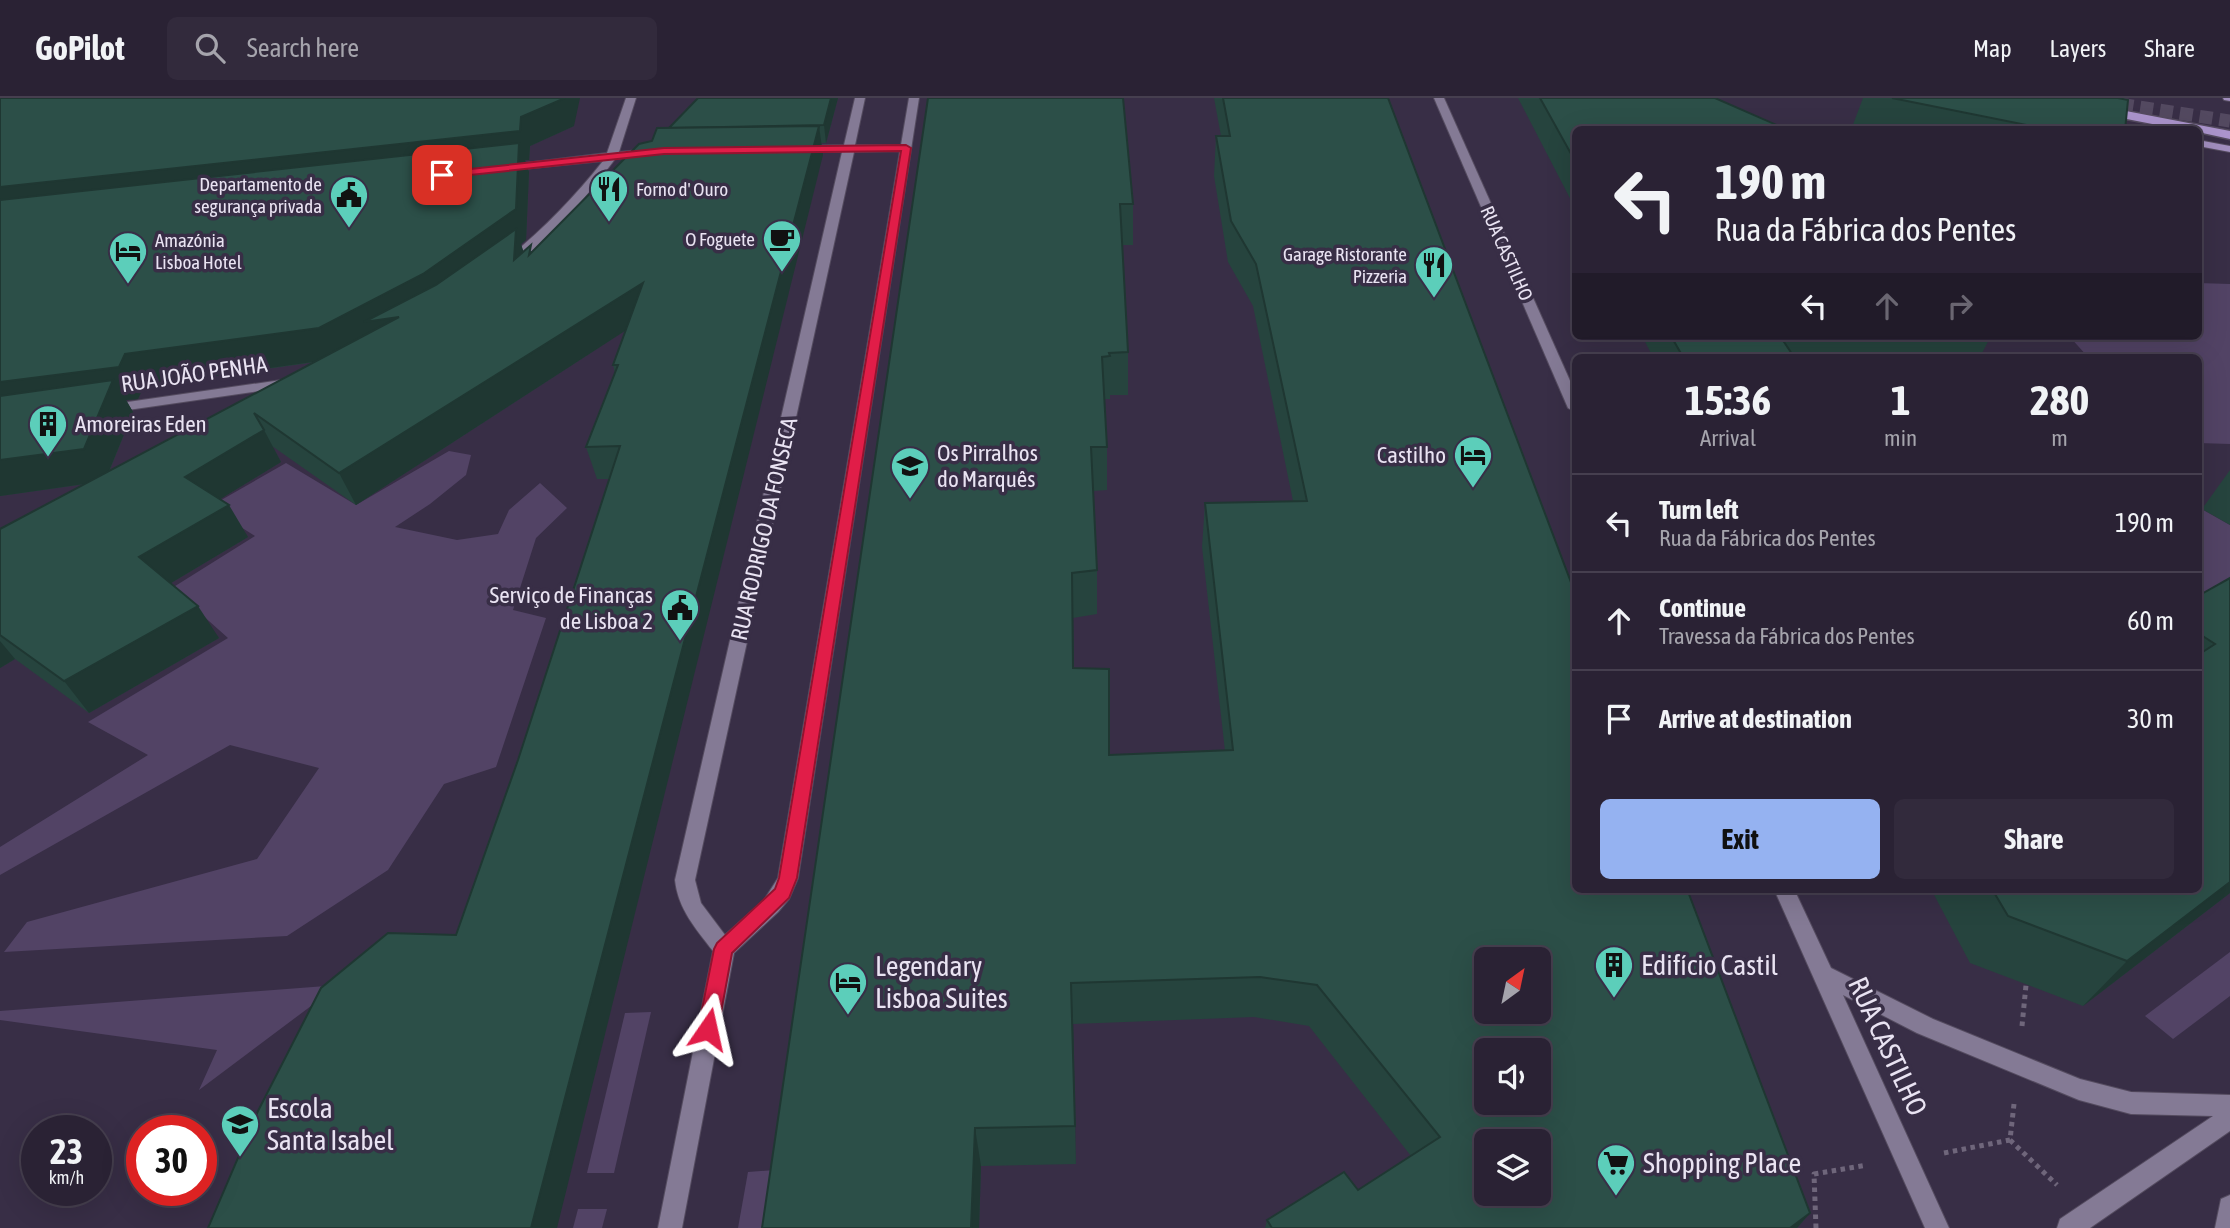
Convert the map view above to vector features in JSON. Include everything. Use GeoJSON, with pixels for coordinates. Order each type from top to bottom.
{"type":"FeatureCollection","features":[{"type":"Feature","properties":{"kind":"highway"},"geometry":{"type":"LineString","coordinates":[[2086,108],[2182,126]]}},
{"type":"Feature","properties":{"kind":"highway"},"geometry":{"type":"LineString","coordinates":[[2202,130],[2230,135]]}},
{"type":"Feature","properties":{"kind":"main road"},"geometry":{"type":"LineString","coordinates":[[2202,144],[2230,149]]}},
{"type":"Feature","properties":{"kind":"street"},"geometry":{"type":"LineString","coordinates":[[496,273],[540,239],[585,191],[612,156],[631,98]]}},
{"type":"Feature","properties":{"kind":"street","name":"RUA RODRIGO DA FONSECA"},"geometry":{"type":"LineString","coordinates":[[724,949],[685,895],[685,880],[860,98]]}},
{"type":"Feature","properties":{"kind":"street"},"geometry":{"type":"LineString","coordinates":[[670,1228],[724,949],[771,906],[782,893],[788,878],[914,98]]}},
{"type":"Feature","properties":{"kind":"street","name":"RUA CASTILHO"},"geometry":{"type":"LineString","coordinates":[[1439,98],[1572,401]]}},
{"type":"Feature","properties":{"kind":"street"},"geometry":{"type":"LineString","coordinates":[[789,149],[906,148]]}},
{"type":"Feature","properties":{"kind":"street"},"geometry":{"type":"LineString","coordinates":[[484,170],[664,151]]}},
{"type":"Feature","properties":{"kind":"street","name":"RUA JOÃO PENHA"},"geometry":{"type":"LineString","coordinates":[[95,411],[311,380],[277,399]]}},
{"type":"Feature","properties":{"kind":"street","name":"RUA CASTILHO"},"geometry":{"type":"LineString","coordinates":[[1786,893],[1937,1228]]}},
{"type":"Feature","properties":{"kind":"street"},"geometry":{"type":"LineString","coordinates":[[1821,974],[1925,1026],[2079,1089],[2131,1103],[2230,1106]]}},
{"type":"Feature","properties":{"kind":"street"},"geometry":{"type":"LineString","coordinates":[[2069,1228],[2230,1118]]}},
{"type":"Feature","properties":{"kind":"street"},"geometry":{"type":"LineString","coordinates":[[2227,1228],[2230,1207]]}},
{"type":"Feature","properties":{"kind":"path"},"geometry":{"type":"LineString","coordinates":[[1816,1228],[1814,1174],[2010,1140],[2026,985]]}},
{"type":"Feature","properties":{"kind":"shaded area"},"geometry":{"type":"Polygon","coordinates":[[[2202,283],[2230,284],[2230,444],[2202,443],[2202,354],[2085,354],[2073,340],[2202,340],[2202,283]]]}},
{"type":"Feature","properties":{"kind":"shaded area"},"geometry":{"type":"Polygon","coordinates":[[[449,451],[471,455],[466,475],[430,504],[395,527],[457,540],[498,534],[509,510],[540,483],[567,508],[536,538],[513,610],[546,618],[496,767],[444,784],[388,870],[287,936],[4,952],[27,922],[257,859],[319,768],[230,745],[0,875],[0,847],[148,755],[88,722],[228,638],[172,588],[255,536],[209,507],[286,463],[356,505],[449,451]]]}},
{"type":"Feature","properties":{"kind":"shaded area"},"geometry":{"type":"Polygon","coordinates":[[[2202,509],[2230,525],[2230,602],[2202,620],[2202,509]]]}},
{"type":"Feature","properties":{"kind":"shaded area"},"geometry":{"type":"Polygon","coordinates":[[[2230,952],[2230,996],[2173,1039],[2145,1016],[2230,952]]]}},
{"type":"Feature","properties":{"kind":"shaded area"},"geometry":{"type":"Polygon","coordinates":[[[339,985],[199,1090],[217,1050],[0,1020],[0,1011],[339,985]]]}},
{"type":"Feature","properties":{"kind":"shaded area"},"geometry":{"type":"Polygon","coordinates":[[[651,1012],[614,1173],[587,1173],[625,1013],[651,1012]]]}},
{"type":"Feature","properties":{"kind":"shaded area"},"geometry":{"type":"Polygon","coordinates":[[[775,1170],[767,1228],[738,1228],[748,1172],[775,1170]]]}},
{"type":"Feature","properties":{"kind":"shaded area"},"geometry":{"type":"Polygon","coordinates":[[[578,1209],[607,1209],[602,1228],[573,1228],[578,1209]]]}},
{"type":"Feature","properties":{"kind":"building"},"geometry":{"type":"Polygon","coordinates":[[[0,98],[565,98],[521,117],[520,131],[0,187],[0,98]]]}},
{"type":"Feature","properties":{"kind":"building"},"geometry":{"type":"Polygon","coordinates":[[[698,98],[831,98],[824,125],[669,128],[698,98]]]}},
{"type":"Feature","properties":{"kind":"building"},"geometry":{"type":"Polygon","coordinates":[[[928,98],[1123,98],[1133,204],[1120,204],[1128,352],[1109,353],[1110,356],[1102,357],[1107,447],[1091,447],[1097,570],[1072,573],[1073,668],[1109,669],[1109,755],[1233,750],[1205,503],[1307,501],[1256,264],[1231,221],[1216,136],[1230,136],[1223,98],[1388,98],[1572,585],[1572,893],[1689,893],[1810,1213],[1790,1228],[1272,1228],[1267,1220],[1344,1172],[1358,1190],[1440,1137],[1317,985],[1260,977],[1071,983],[1075,1126],[975,1128],[971,1228],[762,1228],[928,98]]]}},
{"type":"Feature","properties":{"kind":"building"},"geometry":{"type":"Polygon","coordinates":[[[1540,98],[1715,98],[1779,126],[1572,126],[1572,156],[1540,98]]]}},
{"type":"Feature","properties":{"kind":"building"},"geometry":{"type":"Polygon","coordinates":[[[1892,98],[2128,100],[2125,126],[2031,126],[1892,98]]]}},
{"type":"Feature","properties":{"kind":"building"},"geometry":{"type":"Polygon","coordinates":[[[819,126],[531,1228],[208,1228],[258,1111],[321,988],[388,933],[456,935],[518,760],[620,446],[586,447],[618,365],[613,365],[643,283],[339,473],[254,413],[264,430],[185,477],[229,505],[139,557],[198,606],[64,681],[0,635],[0,529],[399,317],[364,322],[436,285],[516,229],[514,260],[531,245],[529,255],[639,144],[652,141],[657,128],[819,126]]]}},
{"type":"Feature","properties":{"kind":"building"},"geometry":{"type":"Polygon","coordinates":[[[519,143],[516,209],[423,274],[319,328],[125,354],[119,367],[0,382],[0,200],[519,143]]]}},
{"type":"Feature","properties":{"kind":"building"},"geometry":{"type":"Polygon","coordinates":[[[1673,340],[1783,340],[1792,354],[1681,354],[1673,340]]]}},
{"type":"Feature","properties":{"kind":"building"},"geometry":{"type":"Polygon","coordinates":[[[113,380],[84,449],[0,460],[0,396],[113,380]]]}},
{"type":"Feature","properties":{"kind":"building"},"geometry":{"type":"Polygon","coordinates":[[[2230,578],[2230,882],[2127,961],[2008,916],[1994,893],[2202,893],[2202,652],[2215,644],[2202,636],[2202,594],[2230,578]]]}},
{"type":"Feature","properties":{"kind":"tunnel"},"geometry":{"type":"LineString","coordinates":[[2081,98],[2230,121]]}},
{"type":"Feature","properties":{"kind":"place","name":"Forno d' Ouro"},"geometry":{"type":"Point","coordinates":[609,223]}},
{"type":"Feature","properties":{"kind":"place","name":"Departamento de segurança privada"},"geometry":{"type":"Point","coordinates":[349,229]}},
{"type":"Feature","properties":{"kind":"place","name":"O Foguete"},"geometry":{"type":"Point","coordinates":[782,273]}},
{"type":"Feature","properties":{"kind":"place","name":"Amazónia Lisboa Hotel"},"geometry":{"type":"Point","coordinates":[128,285]}},
{"type":"Feature","properties":{"kind":"place","name":"Garage Ristorante Pizzeria"},"geometry":{"type":"Point","coordinates":[1434,299]}},
{"type":"Feature","properties":{"kind":"place","name":"Amoreiras Eden"},"geometry":{"type":"Point","coordinates":[48,458]}},
{"type":"Feature","properties":{"kind":"place","name":"Castilho"},"geometry":{"type":"Point","coordinates":[1473,489]}},
{"type":"Feature","properties":{"kind":"place","name":"Os Pirralhos do Marquês"},"geometry":{"type":"Point","coordinates":[910,500]}},
{"type":"Feature","properties":{"kind":"place","name":"Serviço de Finanças de Lisboa 2"},"geometry":{"type":"Point","coordinates":[680,642]}},
{"type":"Feature","properties":{"kind":"place","name":"Edifício Castil"},"geometry":{"type":"Point","coordinates":[1614,999]}},
{"type":"Feature","properties":{"kind":"place","name":"Legendary Lisboa Suites"},"geometry":{"type":"Point","coordinates":[848,1016]}},
{"type":"Feature","properties":{"kind":"place","name":"Escola Santa Isabel"},"geometry":{"type":"Point","coordinates":[240,1158]}},
{"type":"Feature","properties":{"kind":"place","name":"Shopping Place"},"geometry":{"type":"Point","coordinates":[1616,1197]}},
{"type":"Feature","properties":{"kind":"route"},"geometry":{"type":"LineString","coordinates":[[442,175],[664,151],[906,148],[788,878],[782,893],[771,906],[724,949],[708,1029]]}}]}
